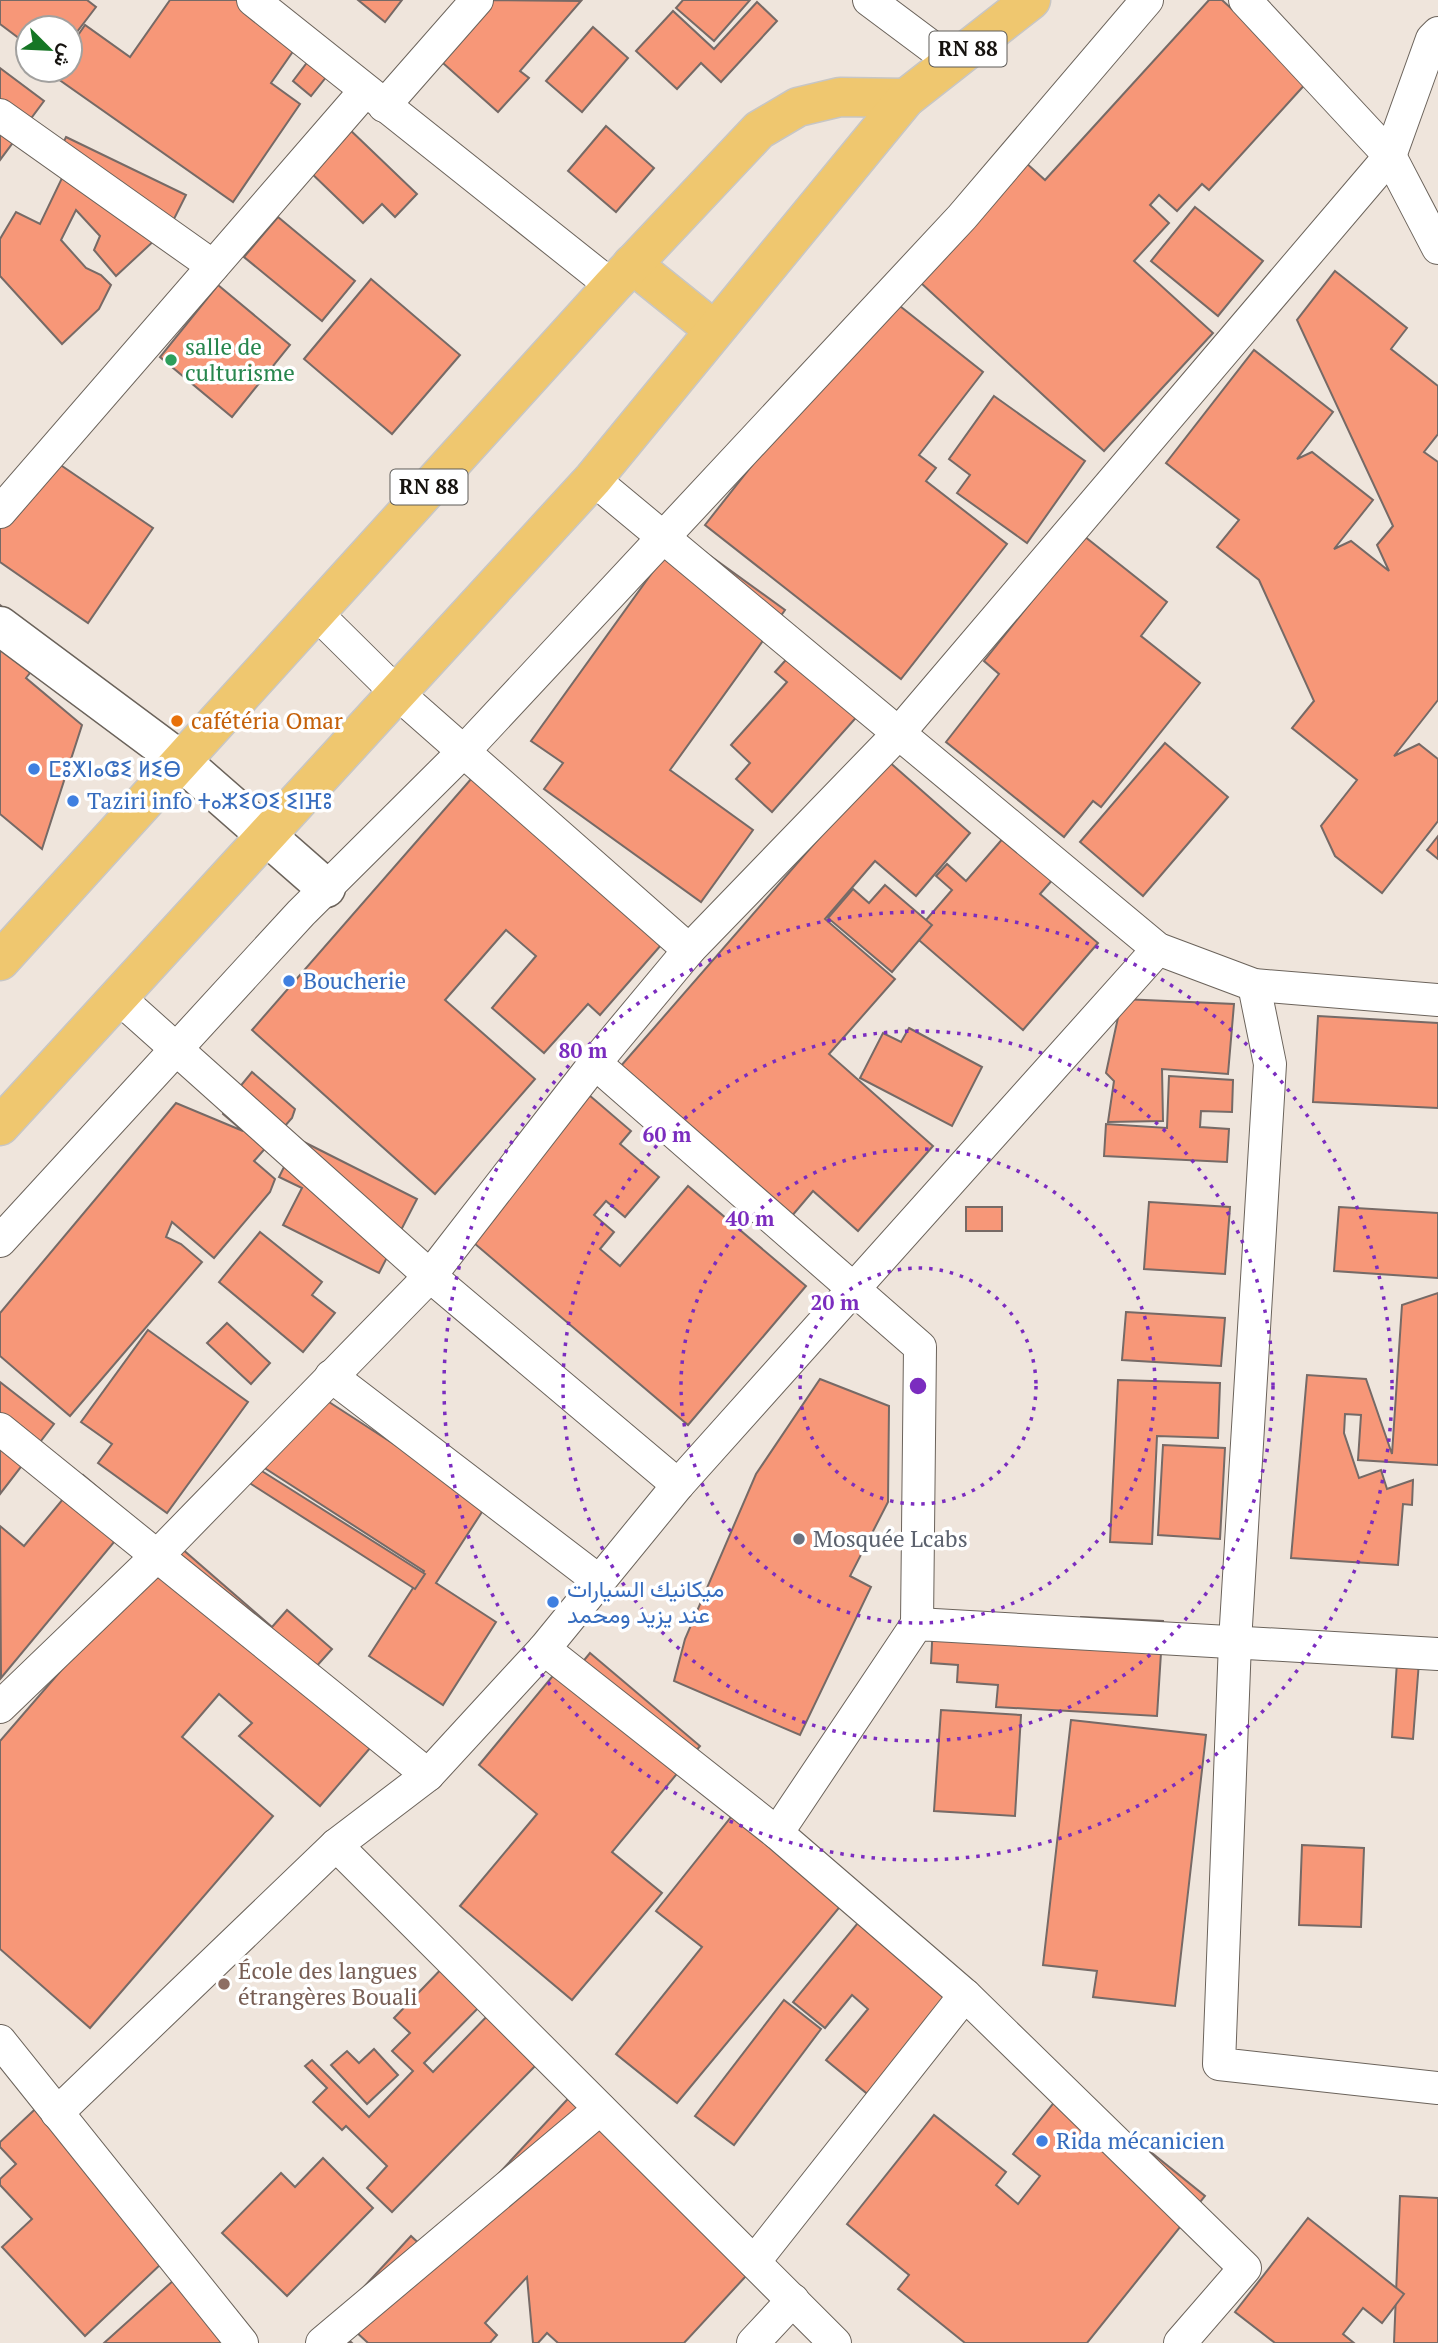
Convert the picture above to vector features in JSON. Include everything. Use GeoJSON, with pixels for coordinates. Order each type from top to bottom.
{"type":"FeatureCollection","features":[{"type":"Feature","properties":{"kind":"main road","name":"RN 88"},"geometry":{"type":"LineString","coordinates":[[0,961],[622,275],[759,130],[798,107],[840,97],[906,98],[1031,0]]}},
{"type":"Feature","properties":{"kind":"main road"},"geometry":{"type":"LineString","coordinates":[[0,1126],[593,479],[906,98]]}},
{"type":"Feature","properties":{"kind":"main road"},"geometry":{"type":"LineString","coordinates":[[622,275],[714,330]]}},
{"type":"Feature","properties":{"kind":"street"},"geometry":{"type":"LineString","coordinates":[[253,0],[374,99],[622,275]]}},
{"type":"Feature","properties":{"kind":"street"},"geometry":{"type":"LineString","coordinates":[[0,512],[213,266],[374,99],[477,0]]}},
{"type":"Feature","properties":{"kind":"street"},"geometry":{"type":"LineString","coordinates":[[869,0],[952,62]]}},
{"type":"Feature","properties":{"kind":"street"},"geometry":{"type":"LineString","coordinates":[[0,1241],[326,888],[464,751],[962,217],[1147,0]]}},
{"type":"Feature","properties":{"kind":"street"},"geometry":{"type":"LineString","coordinates":[[1245,0],[1390,156],[1438,248]]}},
{"type":"Feature","properties":{"kind":"street"},"geometry":{"type":"LineString","coordinates":[[0,1707],[157,1556],[430,1276],[595,1063],[689,950],[897,734],[1390,156],[1432,39],[1438,33]]}},
{"type":"Feature","properties":{"kind":"street"},"geometry":{"type":"LineString","coordinates":[[0,115],[213,266]]}},
{"type":"Feature","properties":{"kind":"street"},"geometry":{"type":"LineString","coordinates":[[593,479],[1158,949],[1254,985],[1438,1000]]}},
{"type":"Feature","properties":{"kind":"street"},"geometry":{"type":"LineString","coordinates":[[316,612],[396,692],[689,950]]}},
{"type":"Feature","properties":{"kind":"street"},"geometry":{"type":"LineString","coordinates":[[0,626],[180,760],[326,888]]}},
{"type":"Feature","properties":{"kind":"street"},"geometry":{"type":"LineString","coordinates":[[57,2113],[336,1845],[428,1775],[544,1649],[678,1485],[1158,949]]}},
{"type":"Feature","properties":{"kind":"street"},"geometry":{"type":"LineString","coordinates":[[1254,985],[1270,1064],[1235,1642],[1219,2064],[1438,2088]]}},
{"type":"Feature","properties":{"kind":"street"},"geometry":{"type":"LineString","coordinates":[[118,997],[430,1276],[678,1485]]}},
{"type":"Feature","properties":{"kind":"street"},"geometry":{"type":"LineString","coordinates":[[595,1063],[920,1347],[918,1624],[777,1833]]}},
{"type":"Feature","properties":{"kind":"street"},"geometry":{"type":"LineString","coordinates":[[331,1377],[599,1581]]}},
{"type":"Feature","properties":{"kind":"street"},"geometry":{"type":"LineString","coordinates":[[0,1429],[428,1775]]}},
{"type":"Feature","properties":{"kind":"street"},"geometry":{"type":"LineString","coordinates":[[918,1624],[1438,1654]]}},
{"type":"Feature","properties":{"kind":"street"},"geometry":{"type":"LineString","coordinates":[[544,1649],[777,1833],[964,1995],[1245,2268],[1180,2343]]}},
{"type":"Feature","properties":{"kind":"street"},"geometry":{"type":"LineString","coordinates":[[336,1845],[835,2343]]}},
{"type":"Feature","properties":{"kind":"street"},"geometry":{"type":"LineString","coordinates":[[754,2262],[964,1995]]}},
{"type":"Feature","properties":{"kind":"street"},"geometry":{"type":"LineString","coordinates":[[0,2041],[242,2343]]}},
{"type":"Feature","properties":{"kind":"street"},"geometry":{"type":"LineString","coordinates":[[322,2343],[600,2109]]}},
{"type":"Feature","properties":{"kind":"street"},"geometry":{"type":"LineString","coordinates":[[753,2343],[793,2300]]}},
{"type":"Feature","properties":{"kind":"building"},"geometry":{"type":"Polygon","coordinates":[[[0,0],[87,0],[96,7],[84,23],[84,14],[14,14],[14,34],[0,24],[0,0]]]}},
{"type":"Feature","properties":{"kind":"building"},"geometry":{"type":"Polygon","coordinates":[[[170,0],[271,0],[310,27],[271,83],[300,104],[233,202],[65,84],[84,84],[85,25],[130,57],[170,0]]]}},
{"type":"Feature","properties":{"kind":"building"},"geometry":{"type":"Polygon","coordinates":[[[358,0],[402,0],[385,22],[358,0]]]}},
{"type":"Feature","properties":{"kind":"building"},"geometry":{"type":"Polygon","coordinates":[[[484,0],[581,1],[520,71],[529,78],[498,112],[435,56],[484,0]]]}},
{"type":"Feature","properties":{"kind":"building"},"geometry":{"type":"Polygon","coordinates":[[[683,0],[750,0],[714,41],[676,8],[683,0]]]}},
{"type":"Feature","properties":{"kind":"building"},"geometry":{"type":"Polygon","coordinates":[[[1209,0],[1222,0],[1309,80],[1209,190],[1202,184],[1177,211],[1159,195],[1150,205],[1169,223],[1134,261],[1213,333],[1104,451],[909,272],[1024,161],[1045,180],[1209,0]]]}},
{"type":"Feature","properties":{"kind":"building"},"geometry":{"type":"Polygon","coordinates":[[[757,2],[777,21],[721,82],[701,63],[677,89],[636,51],[673,11],[714,49],[757,2]]]}},
{"type":"Feature","properties":{"kind":"building"},"geometry":{"type":"Polygon","coordinates":[[[593,27],[628,58],[582,112],[546,81],[593,27]]]}},
{"type":"Feature","properties":{"kind":"building"},"geometry":{"type":"Polygon","coordinates":[[[312,56],[331,71],[311,96],[293,81],[312,56]]]}},
{"type":"Feature","properties":{"kind":"building"},"geometry":{"type":"Polygon","coordinates":[[[0,68],[14,78],[14,84],[21,84],[44,101],[0,160],[0,68]]]}},
{"type":"Feature","properties":{"kind":"building"},"geometry":{"type":"Polygon","coordinates":[[[346,126],[417,194],[395,217],[382,204],[363,223],[306,168],[346,126]]]}},
{"type":"Feature","properties":{"kind":"building"},"geometry":{"type":"Polygon","coordinates":[[[606,126],[654,168],[616,212],[568,171],[606,126]]]}},
{"type":"Feature","properties":{"kind":"building"},"geometry":{"type":"Polygon","coordinates":[[[66,137],[186,195],[171,225],[116,276],[94,250],[100,236],[76,210],[61,240],[86,268],[101,275],[111,285],[99,309],[62,344],[0,276],[0,239],[16,212],[40,224],[64,174],[54,162],[66,137]]]}},
{"type":"Feature","properties":{"kind":"building"},"geometry":{"type":"Polygon","coordinates":[[[1195,207],[1263,261],[1218,316],[1151,261],[1195,207]]]}},
{"type":"Feature","properties":{"kind":"building"},"geometry":{"type":"Polygon","coordinates":[[[278,217],[355,281],[322,321],[244,257],[278,217]]]}},
{"type":"Feature","properties":{"kind":"building"},"geometry":{"type":"Polygon","coordinates":[[[1335,271],[1407,328],[1391,349],[1438,386],[1438,434],[1424,452],[1438,462],[1438,700],[1394,756],[1419,744],[1438,759],[1438,821],[1382,893],[1335,856],[1321,826],[1357,780],[1292,728],[1314,701],[1259,580],[1217,547],[1239,520],[1166,463],[1254,350],[1333,412],[1297,459],[1312,452],[1373,500],[1334,549],[1351,541],[1389,571],[1377,545],[1393,526],[1297,320],[1335,271]]]}},
{"type":"Feature","properties":{"kind":"building"},"geometry":{"type":"Polygon","coordinates":[[[371,279],[460,355],[392,434],[304,359],[371,279]]]}},
{"type":"Feature","properties":{"kind":"building"},"geometry":{"type":"Polygon","coordinates":[[[218,285],[290,345],[232,417],[160,357],[218,285]]]}},
{"type":"Feature","properties":{"kind":"building"},"geometry":{"type":"Polygon","coordinates":[[[886,295],[983,372],[919,455],[936,468],[926,481],[1007,544],[901,679],[705,525],[886,295]]]}},
{"type":"Feature","properties":{"kind":"building"},"geometry":{"type":"Polygon","coordinates":[[[994,396],[1085,461],[1027,543],[957,493],[970,475],[949,459],[994,396]]]}},
{"type":"Feature","properties":{"kind":"building"},"geometry":{"type":"Polygon","coordinates":[[[40,451],[153,528],[88,623],[0,562],[0,509],[40,451]]]}},
{"type":"Feature","properties":{"kind":"building"},"geometry":{"type":"Polygon","coordinates":[[[680,534],[785,610],[670,770],[753,830],[701,902],[544,789],[563,763],[531,741],[680,534]]]}},
{"type":"Feature","properties":{"kind":"building"},"geometry":{"type":"Polygon","coordinates":[[[1084,536],[1167,602],[1141,636],[1200,683],[1101,807],[1093,801],[1064,837],[946,742],[999,674],[984,661],[1084,536]]]}},
{"type":"Feature","properties":{"kind":"building","name":"ⵎⵓⵅⵏⴰⵛⵉ ⵍⵉⴱ"},"geometry":{"type":"Polygon","coordinates":[[[0,605],[50,648],[26,678],[82,725],[42,849],[0,814],[0,605]]]}},
{"type":"Feature","properties":{"kind":"building"},"geometry":{"type":"Polygon","coordinates":[[[802,642],[869,703],[772,812],[736,779],[750,763],[731,745],[787,682],[775,672],[802,642]]]}},
{"type":"Feature","properties":{"kind":"building"},"geometry":{"type":"Polygon","coordinates":[[[1165,743],[1228,797],[1143,896],[1080,842],[1165,743]]]}},
{"type":"Feature","properties":{"kind":"building"},"geometry":{"type":"Polygon","coordinates":[[[887,760],[970,833],[916,896],[875,861],[825,919],[895,979],[829,1054],[933,1146],[858,1231],[813,1191],[791,1217],[620,1067],[887,760]]]}},
{"type":"Feature","properties":{"kind":"building"},"geometry":{"type":"Polygon","coordinates":[[[485,763],[675,929],[600,1015],[588,1004],[544,1053],[492,1008],[536,956],[506,930],[445,1000],[535,1079],[435,1194],[252,1030],[485,763]]]}},
{"type":"Feature","properties":{"kind":"building"},"geometry":{"type":"Polygon","coordinates":[[[1005,836],[1054,878],[1040,894],[1098,943],[1023,1030],[913,935],[952,890],[936,876],[947,864],[966,881],[1005,836]]]}},
{"type":"Feature","properties":{"kind":"building"},"geometry":{"type":"Polygon","coordinates":[[[1438,836],[1438,859],[1427,850],[1438,836]]]}},
{"type":"Feature","properties":{"kind":"building"},"geometry":{"type":"Polygon","coordinates":[[[885,885],[932,925],[892,972],[828,918],[853,889],[869,903],[885,885]]]}},
{"type":"Feature","properties":{"kind":"building"},"geometry":{"type":"Polygon","coordinates":[[[1122,999],[1234,1004],[1228,1074],[1162,1069],[1163,1121],[1108,1122],[1114,1081],[1106,1073],[1122,999]]]}},
{"type":"Feature","properties":{"kind":"building"},"geometry":{"type":"Polygon","coordinates":[[[1318,1016],[1438,1023],[1438,1108],[1313,1102],[1318,1016]]]}},
{"type":"Feature","properties":{"kind":"building"},"geometry":{"type":"Polygon","coordinates":[[[909,1028],[982,1067],[952,1126],[860,1078],[883,1033],[901,1042],[909,1028]]]}},
{"type":"Feature","properties":{"kind":"building"},"geometry":{"type":"Polygon","coordinates":[[[252,1072],[295,1109],[292,1118],[254,1161],[275,1179],[270,1192],[214,1258],[172,1222],[166,1237],[181,1244],[202,1262],[70,1416],[0,1356],[0,1313],[176,1103],[243,1131],[223,1114],[229,1100],[252,1072]]]}},
{"type":"Feature","properties":{"kind":"building"},"geometry":{"type":"Polygon","coordinates":[[[1169,1076],[1233,1080],[1232,1112],[1201,1111],[1200,1127],[1229,1129],[1227,1162],[1104,1156],[1106,1124],[1167,1128],[1169,1076]]]}},
{"type":"Feature","properties":{"kind":"building"},"geometry":{"type":"Polygon","coordinates":[[[582,1089],[631,1131],[620,1144],[659,1177],[625,1217],[606,1201],[594,1215],[614,1232],[600,1249],[620,1266],[688,1186],[806,1286],[688,1425],[461,1232],[582,1089]]]}},
{"type":"Feature","properties":{"kind":"building"},"geometry":{"type":"Polygon","coordinates":[[[298,1139],[417,1199],[379,1273],[283,1225],[302,1188],[279,1177],[298,1139]]]}},
{"type":"Feature","properties":{"kind":"building"},"geometry":{"type":"Polygon","coordinates":[[[1149,1202],[1230,1207],[1225,1274],[1144,1269],[1149,1202]]]}},
{"type":"Feature","properties":{"kind":"building"},"geometry":{"type":"Polygon","coordinates":[[[966,1207],[1002,1207],[1002,1231],[966,1231],[966,1207]]]}},
{"type":"Feature","properties":{"kind":"building"},"geometry":{"type":"Polygon","coordinates":[[[1339,1207],[1438,1213],[1438,1278],[1334,1271],[1339,1207]]]}},
{"type":"Feature","properties":{"kind":"building"},"geometry":{"type":"Polygon","coordinates":[[[260,1232],[322,1282],[312,1295],[335,1313],[303,1352],[219,1282],[260,1232]]]}},
{"type":"Feature","properties":{"kind":"building"},"geometry":{"type":"Polygon","coordinates":[[[1438,1293],[1438,1465],[1358,1460],[1361,1415],[1345,1414],[1344,1433],[1359,1478],[1381,1470],[1387,1489],[1413,1480],[1412,1505],[1403,1504],[1398,1565],[1291,1558],[1307,1375],[1366,1379],[1392,1454],[1402,1305],[1438,1293]]]}},
{"type":"Feature","properties":{"kind":"building"},"geometry":{"type":"Polygon","coordinates":[[[1126,1312],[1225,1318],[1221,1366],[1122,1360],[1126,1312]]]}},
{"type":"Feature","properties":{"kind":"building"},"geometry":{"type":"Polygon","coordinates":[[[227,1323],[270,1363],[251,1384],[207,1343],[227,1323]]]}},
{"type":"Feature","properties":{"kind":"building"},"geometry":{"type":"Polygon","coordinates":[[[148,1330],[248,1402],[167,1513],[98,1463],[112,1444],[81,1422],[148,1330]]]}},
{"type":"Feature","properties":{"kind":"building","name":"Mosquée Lcabs"},"geometry":{"type":"Polygon","coordinates":[[[820,1379],[889,1406],[888,1502],[850,1576],[871,1587],[800,1735],[674,1681],[685,1639],[756,1474],[820,1379]]]}},
{"type":"Feature","properties":{"kind":"building"},"geometry":{"type":"Polygon","coordinates":[[[1118,1380],[1220,1383],[1218,1438],[1157,1436],[1152,1544],[1110,1542],[1118,1380]]]}},
{"type":"Feature","properties":{"kind":"building"},"geometry":{"type":"Polygon","coordinates":[[[0,1382],[54,1424],[0,1494],[0,1382]]]}},
{"type":"Feature","properties":{"kind":"building"},"geometry":{"type":"Polygon","coordinates":[[[309,1389],[406,1452],[491,1498],[436,1583],[496,1622],[443,1705],[369,1656],[424,1571],[260,1465],[309,1389]]]}},
{"type":"Feature","properties":{"kind":"building"},"geometry":{"type":"Polygon","coordinates":[[[1163,1445],[1225,1448],[1220,1539],[1158,1535],[1163,1445]]]}},
{"type":"Feature","properties":{"kind":"building"},"geometry":{"type":"Polygon","coordinates":[[[257,1468],[425,1574],[415,1589],[248,1482],[257,1468]]]}},
{"type":"Feature","properties":{"kind":"building"},"geometry":{"type":"Polygon","coordinates":[[[83,1475],[134,1518],[1,1678],[0,1526],[24,1546],[83,1475]]]}},
{"type":"Feature","properties":{"kind":"building"},"geometry":{"type":"Polygon","coordinates":[[[173,1541],[272,1627],[287,1610],[332,1649],[306,1678],[377,1740],[320,1806],[239,1736],[252,1723],[219,1694],[182,1737],[273,1816],[90,2028],[0,1949],[0,1741],[173,1541]]]}},
{"type":"Feature","properties":{"kind":"building"},"geometry":{"type":"Polygon","coordinates":[[[1081,1617],[1163,1621],[1157,1716],[996,1707],[998,1685],[957,1682],[958,1665],[931,1663],[933,1624],[1081,1620],[1081,1617]]]}},
{"type":"Feature","properties":{"kind":"building"},"geometry":{"type":"Polygon","coordinates":[[[1398,1647],[1420,1649],[1413,1739],[1392,1737],[1398,1647]]]}},
{"type":"Feature","properties":{"kind":"building"},"geometry":{"type":"Polygon","coordinates":[[[590,1653],[700,1746],[612,1852],[662,1893],[572,2000],[460,1906],[537,1814],[479,1765],[561,1666],[572,1675],[590,1653]]]}},
{"type":"Feature","properties":{"kind":"building"},"geometry":{"type":"Polygon","coordinates":[[[941,1710],[1021,1715],[1015,1816],[934,1811],[941,1710]]]}},
{"type":"Feature","properties":{"kind":"building"},"geometry":{"type":"Polygon","coordinates":[[[1071,1720],[1206,1735],[1175,2006],[1093,1997],[1097,1971],[1043,1965],[1071,1720]]]}},
{"type":"Feature","properties":{"kind":"building"},"geometry":{"type":"Polygon","coordinates":[[[743,1802],[853,1891],[677,2103],[616,2054],[702,1947],[656,1911],[743,1802]]]}},
{"type":"Feature","properties":{"kind":"building"},"geometry":{"type":"Polygon","coordinates":[[[1302,1845],[1364,1848],[1361,1927],[1299,1925],[1302,1845]]]}},
{"type":"Feature","properties":{"kind":"building"},"geometry":{"type":"Polygon","coordinates":[[[866,1913],[969,1987],[876,2101],[826,2060],[868,2009],[852,1995],[825,2028],[793,2002],[866,1913]]]}},
{"type":"Feature","properties":{"kind":"building"},"geometry":{"type":"Polygon","coordinates":[[[450,1960],[488,1998],[424,2063],[433,2072],[492,2011],[541,2060],[392,2212],[367,2188],[387,2166],[346,2126],[342,2130],[313,2102],[327,2088],[305,2066],[312,2060],[369,2117],[413,2071],[392,2051],[410,2033],[394,2018],[450,1960]]]}},
{"type":"Feature","properties":{"kind":"building"},"geometry":{"type":"Polygon","coordinates":[[[784,2000],[821,2029],[734,2145],[695,2116],[784,2000]]]}},
{"type":"Feature","properties":{"kind":"building"},"geometry":{"type":"Polygon","coordinates":[[[374,2049],[398,2075],[367,2104],[331,2065],[347,2051],[359,2063],[374,2049]]]}},
{"type":"Feature","properties":{"kind":"building"},"geometry":{"type":"Polygon","coordinates":[[[1068,2085],[1205,2196],[1087,2343],[965,2343],[898,2289],[909,2275],[847,2224],[934,2115],[1006,2172],[996,2185],[1018,2204],[1040,2176],[1013,2154],[1068,2085]]]}},
{"type":"Feature","properties":{"kind":"building"},"geometry":{"type":"Polygon","coordinates":[[[577,2089],[758,2263],[684,2343],[558,2343],[547,2333],[538,2343],[533,2343],[527,2277],[485,2323],[497,2335],[490,2343],[368,2343],[341,2318],[334,2326],[352,2343],[312,2343],[411,2236],[427,2251],[577,2089]]]}},
{"type":"Feature","properties":{"kind":"building"},"geometry":{"type":"Polygon","coordinates":[[[46,2099],[181,2245],[85,2336],[2,2247],[32,2219],[0,2185],[0,2179],[16,2164],[0,2147],[0,2142],[46,2099]]]}},
{"type":"Feature","properties":{"kind":"building"},"geometry":{"type":"Polygon","coordinates":[[[323,2158],[373,2208],[287,2296],[222,2233],[281,2173],[295,2187],[323,2158]]]}},
{"type":"Feature","properties":{"kind":"building"},"geometry":{"type":"Polygon","coordinates":[[[1400,2196],[1438,2198],[1438,2343],[1394,2343],[1400,2196]]]}},
{"type":"Feature","properties":{"kind":"building"},"geometry":{"type":"Polygon","coordinates":[[[1308,2218],[1404,2294],[1382,2323],[1363,2308],[1343,2334],[1354,2343],[1275,2343],[1235,2312],[1308,2218]]]}},
{"type":"Feature","properties":{"kind":"building"},"geometry":{"type":"Polygon","coordinates":[[[185,2270],[230,2343],[104,2343],[185,2270]]]}},
{"type":"Feature","properties":{"kind":"place","name":"salle de culturisme"},"geometry":{"type":"Point","coordinates":[171,360]}},
{"type":"Feature","properties":{"kind":"place","name":"cafétéria Omar"},"geometry":{"type":"Point","coordinates":[177,721]}},
{"type":"Feature","properties":{"kind":"place","name":"ⵎⵓⵅⵏⴰⵛⵉ ⵍⵉⴱ"},"geometry":{"type":"Point","coordinates":[34,769]}},
{"type":"Feature","properties":{"kind":"place","name":"Taziri info ⵜⴰⵣⵉⵔⵉ ⵉⵏⴼⵓ"},"geometry":{"type":"Point","coordinates":[73,801]}},
{"type":"Feature","properties":{"kind":"place","name":"Boucherie"},"geometry":{"type":"Point","coordinates":[289,981]}},
{"type":"Feature","properties":{"kind":"place","name":"Mosquée Lcabs"},"geometry":{"type":"Point","coordinates":[799,1539]}},
{"type":"Feature","properties":{"kind":"place","name":"ميكانيك السيارات عند يزيد ومحمد"},"geometry":{"type":"Point","coordinates":[553,1602]}},
{"type":"Feature","properties":{"kind":"place","name":"École des langues étrangères Bouali"},"geometry":{"type":"Point","coordinates":[224,1984]}},
{"type":"Feature","properties":{"kind":"place","name":"Rida mécanicien"},"geometry":{"type":"Point","coordinates":[1042,2141]}}]}
